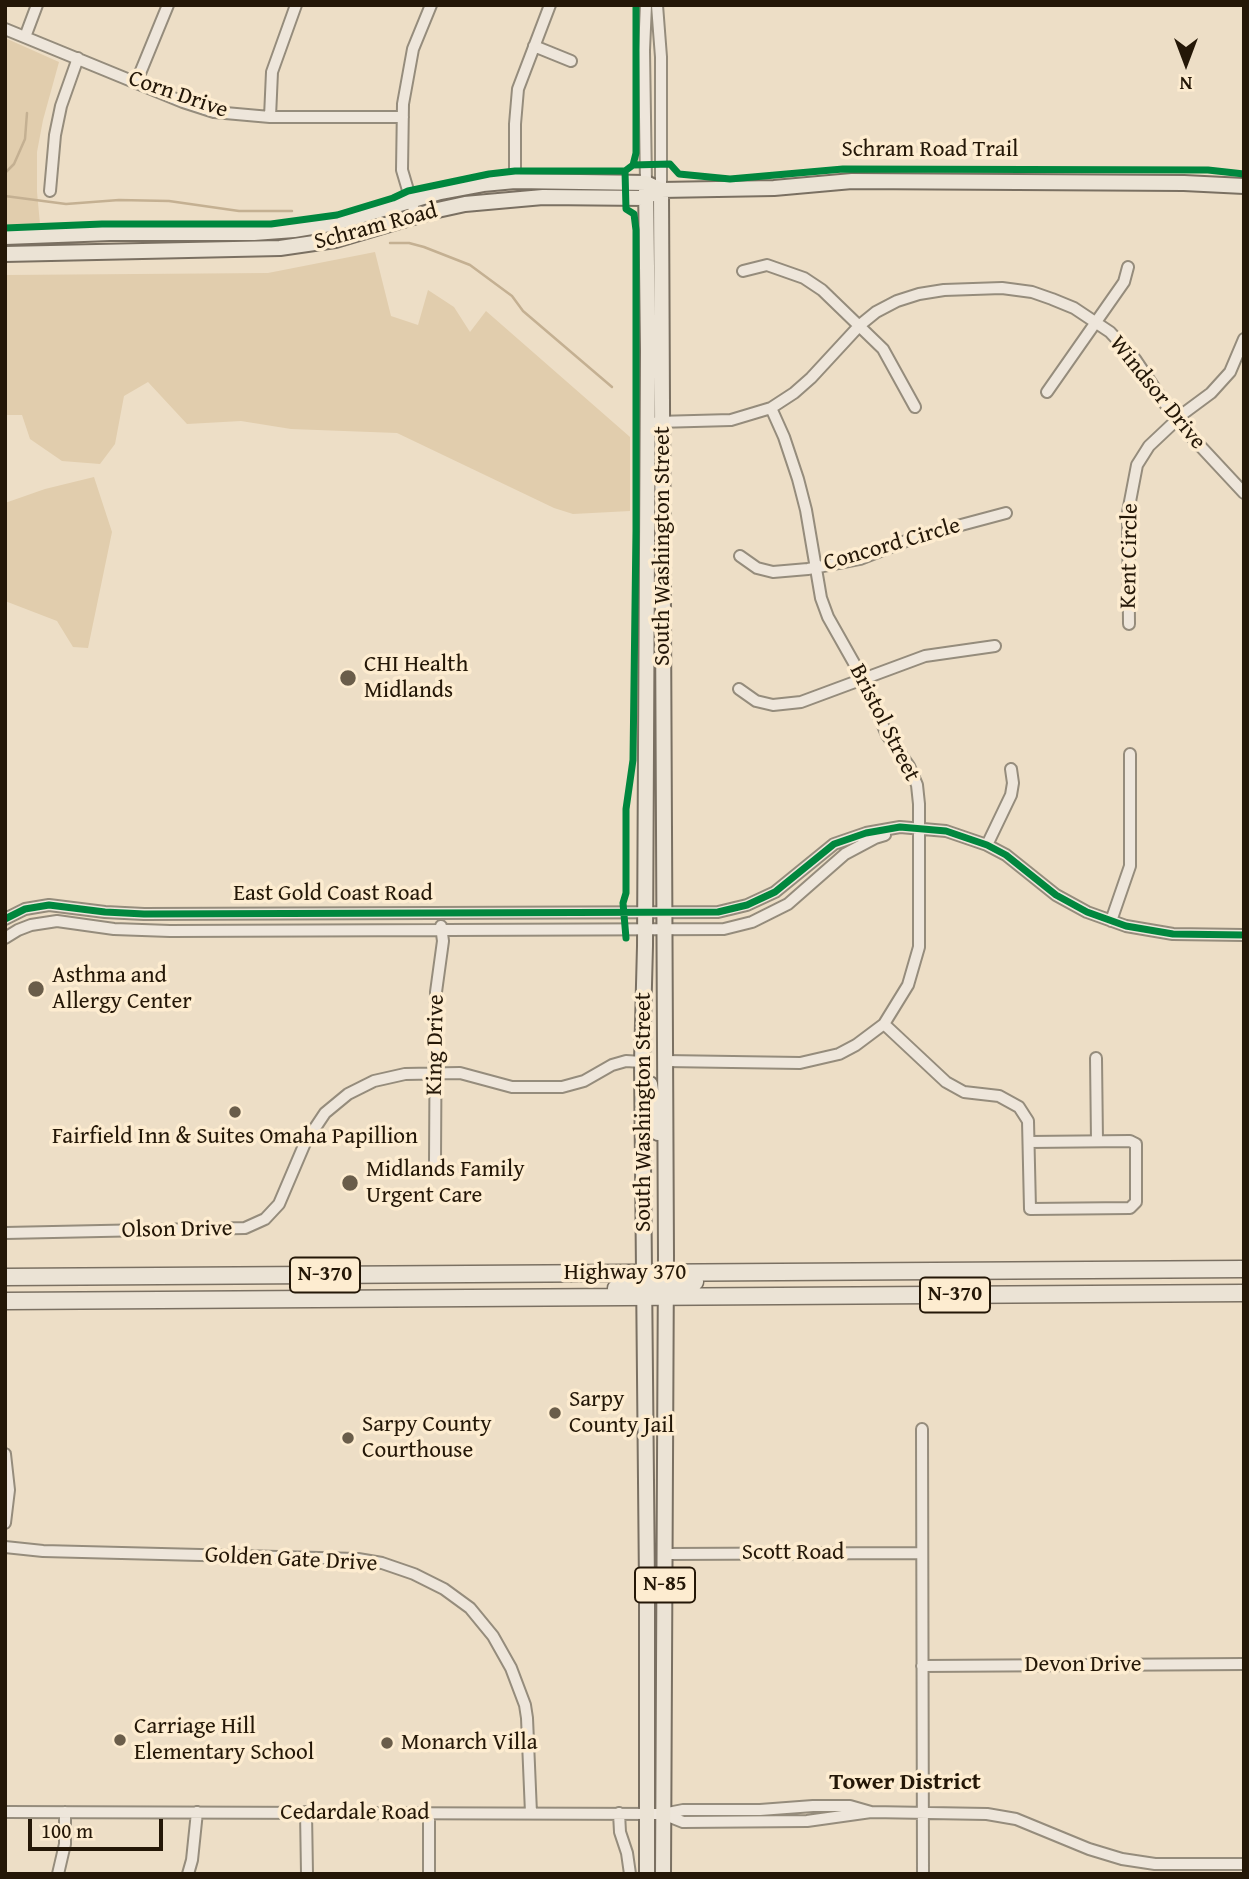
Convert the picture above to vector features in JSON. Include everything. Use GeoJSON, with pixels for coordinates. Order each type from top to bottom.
{"type":"FeatureCollection","features":[{"type":"Feature","properties":{"kind":"highway","name":"Highway 370"},"geometry":{"type":"LineString","coordinates":[[5,1301],[436,1299],[854,1272],[1244,1269]]}},
{"type":"Feature","properties":{"kind":"highway","name":"Highway 370"},"geometry":{"type":"LineString","coordinates":[[5,1277],[1244,1293]]}},
{"type":"Feature","properties":{"kind":"main road","name":"Schram Road"},"geometry":{"type":"LineString","coordinates":[[5,237],[294,230],[336,223],[463,187],[516,181],[645,190]]}},
{"type":"Feature","properties":{"kind":"main road","name":"Schram Road"},"geometry":{"type":"LineString","coordinates":[[5,254],[280,248],[335,240],[465,204],[513,198],[645,190],[775,188],[852,181],[1184,183],[1244,186]]}},
{"type":"Feature","properties":{"kind":"main road"},"geometry":{"type":"LineString","coordinates":[[645,190],[655,351]]}},
{"type":"Feature","properties":{"kind":"main road"},"geometry":{"type":"LineString","coordinates":[[655,351],[661,190]]}},
{"type":"Feature","properties":{"kind":"main road","name":"South Washington Street"},"geometry":{"type":"LineString","coordinates":[[647,1874],[642,1062],[655,351]]}},
{"type":"Feature","properties":{"kind":"main road","name":"South Washington Street"},"geometry":{"type":"LineString","coordinates":[[654,422],[665,913],[663,1874]]}},
{"type":"Feature","properties":{"kind":"main road"},"geometry":{"type":"LineString","coordinates":[[644,976],[650,985],[651,1049],[654,1055],[665,1061]]}},
{"type":"Feature","properties":{"kind":"main road"},"geometry":{"type":"LineString","coordinates":[[642,1062],[647,1064],[650,1070],[650,1093],[664,1162]]}},
{"type":"Feature","properties":{"kind":"street"},"geometry":{"type":"LineString","coordinates":[[25,37],[37,5]]}},
{"type":"Feature","properties":{"kind":"street"},"geometry":{"type":"LineString","coordinates":[[136,83],[168,5]]}},
{"type":"Feature","properties":{"kind":"street"},"geometry":{"type":"LineString","coordinates":[[270,117],[272,72],[296,5]]}},
{"type":"Feature","properties":{"kind":"street"},"geometry":{"type":"LineString","coordinates":[[417,216],[402,170],[403,117],[410,60],[431,5]]}},
{"type":"Feature","properties":{"kind":"street"},"geometry":{"type":"LineString","coordinates":[[516,181],[515,124],[518,89],[550,5]]}},
{"type":"Feature","properties":{"kind":"street"},"geometry":{"type":"LineString","coordinates":[[645,190],[646,5]]}},
{"type":"Feature","properties":{"kind":"street"},"geometry":{"type":"LineString","coordinates":[[657,5],[661,57],[661,190]]}},
{"type":"Feature","properties":{"kind":"street","name":"Corn Drive"},"geometry":{"type":"LineString","coordinates":[[5,29],[214,112],[270,117],[403,117]]}},
{"type":"Feature","properties":{"kind":"street"},"geometry":{"type":"LineString","coordinates":[[534,46],[571,61]]}},
{"type":"Feature","properties":{"kind":"street"},"geometry":{"type":"LineString","coordinates":[[50,191],[51,158],[59,115],[78,58]]}},
{"type":"Feature","properties":{"kind":"street"},"geometry":{"type":"LineString","coordinates":[[743,271],[767,265],[804,278],[822,289],[883,349],[915,407]]}},
{"type":"Feature","properties":{"kind":"street"},"geometry":{"type":"LineString","coordinates":[[1047,393],[1124,282],[1128,267]]}},
{"type":"Feature","properties":{"kind":"street","name":"Windsor Drive"},"geometry":{"type":"LineString","coordinates":[[654,422],[731,421],[771,408],[811,378],[860,325],[876,312],[897,301],[919,293],[1002,288],[1032,292],[1074,308],[1110,332],[1135,359],[1177,420],[1244,493]]}},
{"type":"Feature","properties":{"kind":"street","name":"Kent Circle"},"geometry":{"type":"LineString","coordinates":[[1129,624],[1128,512],[1137,465],[1149,446],[1212,393],[1230,372],[1244,339]]}},
{"type":"Feature","properties":{"kind":"street","name":"Bristol Street"},"geometry":{"type":"LineString","coordinates":[[665,1061],[811,1062],[839,1054],[884,1024],[908,985],[919,947],[918,794],[914,776],[887,735],[863,679],[828,617],[814,568],[806,510],[798,479],[771,408]]}},
{"type":"Feature","properties":{"kind":"street","name":"Concord Circle"},"geometry":{"type":"LineString","coordinates":[[740,556],[757,568],[773,572],[814,568],[860,559],[916,537],[1006,513]]}},
{"type":"Feature","properties":{"kind":"street"},"geometry":{"type":"LineString","coordinates":[[739,689],[756,701],[773,705],[801,702],[925,656],[995,646]]}},
{"type":"Feature","properties":{"kind":"street"},"geometry":{"type":"LineString","coordinates":[[1111,921],[1130,866],[1130,754]]}},
{"type":"Feature","properties":{"kind":"street"},"geometry":{"type":"LineString","coordinates":[[987,845],[1011,795],[1011,769]]}},
{"type":"Feature","properties":{"kind":"street","name":"East Gold Coast Road"},"geometry":{"type":"LineString","coordinates":[[5,919],[25,909],[49,905],[105,912],[170,914],[718,912],[747,905],[784,886],[821,853],[848,838],[900,827],[919,829]]}},
{"type":"Feature","properties":{"kind":"street"},"geometry":{"type":"LineString","coordinates":[[919,829],[946,831],[987,845],[1006,855],[1056,895],[1087,912],[1111,921],[1142,930],[1173,934],[1244,935]]}},
{"type":"Feature","properties":{"kind":"street","name":"East Gold Coast Road"},"geometry":{"type":"LineString","coordinates":[[5,939],[18,930],[45,921],[114,929],[170,931],[713,930],[752,922],[788,904],[831,865],[859,845],[883,836],[919,829]]}},
{"type":"Feature","properties":{"kind":"street","name":"King Drive"},"geometry":{"type":"LineString","coordinates":[[435,913],[442,929]]}},
{"type":"Feature","properties":{"kind":"street","name":"King Drive"},"geometry":{"type":"LineString","coordinates":[[435,1161],[436,992],[442,929],[448,913]]}},
{"type":"Feature","properties":{"kind":"street"},"geometry":{"type":"LineString","coordinates":[[170,914],[170,931]]}},
{"type":"Feature","properties":{"kind":"street"},"geometry":{"type":"LineString","coordinates":[[884,1024],[946,1082],[964,1092],[999,1096],[1019,1107],[1028,1121],[1030,1209],[1130,1208],[1136,1202],[1136,1144],[1130,1140],[1029,1142]]}},
{"type":"Feature","properties":{"kind":"street"},"geometry":{"type":"LineString","coordinates":[[1096,1058],[1097,1141]]}},
{"type":"Feature","properties":{"kind":"street","name":"Olson Drive"},"geometry":{"type":"LineString","coordinates":[[5,1233],[244,1228],[265,1219],[279,1204],[312,1132],[325,1113],[367,1083],[390,1076],[435,1073],[468,1074],[512,1087],[562,1087],[584,1081],[612,1065],[626,1061],[642,1062]]}},
{"type":"Feature","properties":{"kind":"street"},"geometry":{"type":"LineString","coordinates":[[922,1429],[923,1874]]}},
{"type":"Feature","properties":{"kind":"street"},"geometry":{"type":"LineString","coordinates":[[5,1523],[9,1490],[6,1457]]}},
{"type":"Feature","properties":{"kind":"street","name":"Golden Gate Drive"},"geometry":{"type":"LineString","coordinates":[[5,1548],[358,1559],[382,1563],[414,1574],[444,1589],[470,1608],[501,1647],[520,1688],[527,1718],[531,1813]]}},
{"type":"Feature","properties":{"kind":"street","name":"Scott Road"},"geometry":{"type":"LineString","coordinates":[[665,1554],[921,1553]]}},
{"type":"Feature","properties":{"kind":"street","name":"Devon Drive"},"geometry":{"type":"LineString","coordinates":[[922,1666],[1244,1664]]}},
{"type":"Feature","properties":{"kind":"street"},"geometry":{"type":"LineString","coordinates":[[781,1821],[802,1813],[807,1806]]}},
{"type":"Feature","properties":{"kind":"street"},"geometry":{"type":"LineString","coordinates":[[663,1814],[683,1810],[760,1810],[807,1806],[850,1806],[871,1812]]}},
{"type":"Feature","properties":{"kind":"street","name":"Cedardale Road"},"geometry":{"type":"LineString","coordinates":[[5,1812],[663,1814]]}},
{"type":"Feature","properties":{"kind":"street"},"geometry":{"type":"LineString","coordinates":[[58,1874],[65,1844],[65,1812]]}},
{"type":"Feature","properties":{"kind":"street"},"geometry":{"type":"LineString","coordinates":[[188,1874],[197,1812]]}},
{"type":"Feature","properties":{"kind":"street"},"geometry":{"type":"LineString","coordinates":[[306,1812],[307,1874]]}},
{"type":"Feature","properties":{"kind":"street"},"geometry":{"type":"LineString","coordinates":[[663,1814],[683,1822],[807,1821],[871,1812],[987,1814],[1016,1819],[1089,1849],[1122,1859],[1155,1864],[1244,1864]]}},
{"type":"Feature","properties":{"kind":"street"},"geometry":{"type":"LineString","coordinates":[[429,1813],[429,1874]]}},
{"type":"Feature","properties":{"kind":"street"},"geometry":{"type":"LineString","coordinates":[[619,1813],[619,1826],[630,1874]]}},
{"type":"Feature","properties":{"kind":"shaded area"},"geometry":{"type":"Polygon","coordinates":[[[5,38],[59,62],[37,152],[40,224],[5,226],[5,38]]]}},
{"type":"Feature","properties":{"kind":"shaded area"},"geometry":{"type":"Polygon","coordinates":[[[375,252],[391,316],[418,325],[428,290],[454,307],[470,332],[486,311],[630,437],[630,511],[573,514],[554,508],[397,433],[291,429],[241,421],[187,424],[148,382],[124,396],[115,444],[100,464],[62,461],[30,439],[22,415],[5,415],[5,275],[268,273],[375,252]]]}},
{"type":"Feature","properties":{"kind":"shaded area"},"geometry":{"type":"Polygon","coordinates":[[[94,477],[112,532],[88,648],[73,647],[57,621],[5,601],[5,503],[45,489],[94,477]]]}},
{"type":"Feature","properties":{"kind":"waterway"},"geometry":{"type":"LineString","coordinates":[[5,173],[14,164],[25,139],[27,113]]}},
{"type":"Feature","properties":{"kind":"waterway"},"geometry":{"type":"LineString","coordinates":[[5,196],[66,204],[119,200],[169,201],[239,211],[292,211]]}},
{"type":"Feature","properties":{"kind":"waterway"},"geometry":{"type":"LineString","coordinates":[[390,243],[409,243],[424,247],[470,265],[512,296],[523,311],[612,387]]}},
{"type":"Feature","properties":{"kind":"cycle path"},"geometry":{"type":"LineString","coordinates":[[633,165],[636,153],[636,5]]}},
{"type":"Feature","properties":{"kind":"cycle path","name":"Schram Road Trail"},"geometry":{"type":"LineString","coordinates":[[625,171],[633,165],[670,164],[679,174],[730,179],[843,169],[1208,170],[1244,174]]}},
{"type":"Feature","properties":{"kind":"cycle path"},"geometry":{"type":"LineString","coordinates":[[5,228],[102,224],[271,224],[337,215],[408,191],[489,174],[515,171],[625,171]]}},
{"type":"Feature","properties":{"kind":"cycle path"},"geometry":{"type":"LineString","coordinates":[[625,171],[626,209],[634,214],[636,230],[633,760],[626,809],[626,893],[623,903],[626,938]]}},
{"type":"Feature","properties":{"kind":"cycle path"},"geometry":{"type":"LineString","coordinates":[[5,919],[25,909],[49,905],[144,914],[718,912],[747,905],[775,892],[834,844],[866,833],[900,827],[946,831],[987,845],[1006,855],[1056,895],[1087,912],[1126,926],[1173,934],[1244,935]]}},
{"type":"Feature","properties":{"kind":"place","name":"CHI Health Midlands"},"geometry":{"type":"Point","coordinates":[348,678]}},
{"type":"Feature","properties":{"kind":"place","name":"Asthma and Allergy Center"},"geometry":{"type":"Point","coordinates":[36,989]}},
{"type":"Feature","properties":{"kind":"place","name":"Fairfield Inn & Suites Omaha Papillion"},"geometry":{"type":"Point","coordinates":[235,1112]}},
{"type":"Feature","properties":{"kind":"place","name":"Midlands Family Urgent Care"},"geometry":{"type":"Point","coordinates":[350,1183]}},
{"type":"Feature","properties":{"kind":"place","name":"Sarpy County Jail"},"geometry":{"type":"Point","coordinates":[555,1413]}},
{"type":"Feature","properties":{"kind":"place","name":"Sarpy County Courthouse"},"geometry":{"type":"Point","coordinates":[348,1438]}},
{"type":"Feature","properties":{"kind":"place","name":"Carriage Hill Elementary School"},"geometry":{"type":"Point","coordinates":[120,1740]}},
{"type":"Feature","properties":{"kind":"place","name":"Monarch Villa"},"geometry":{"type":"Point","coordinates":[387,1743]}},
{"type":"Feature","properties":{"kind":"district","name":"Tower District"},"geometry":{"type":"Point","coordinates":[905,1783]}}]}
